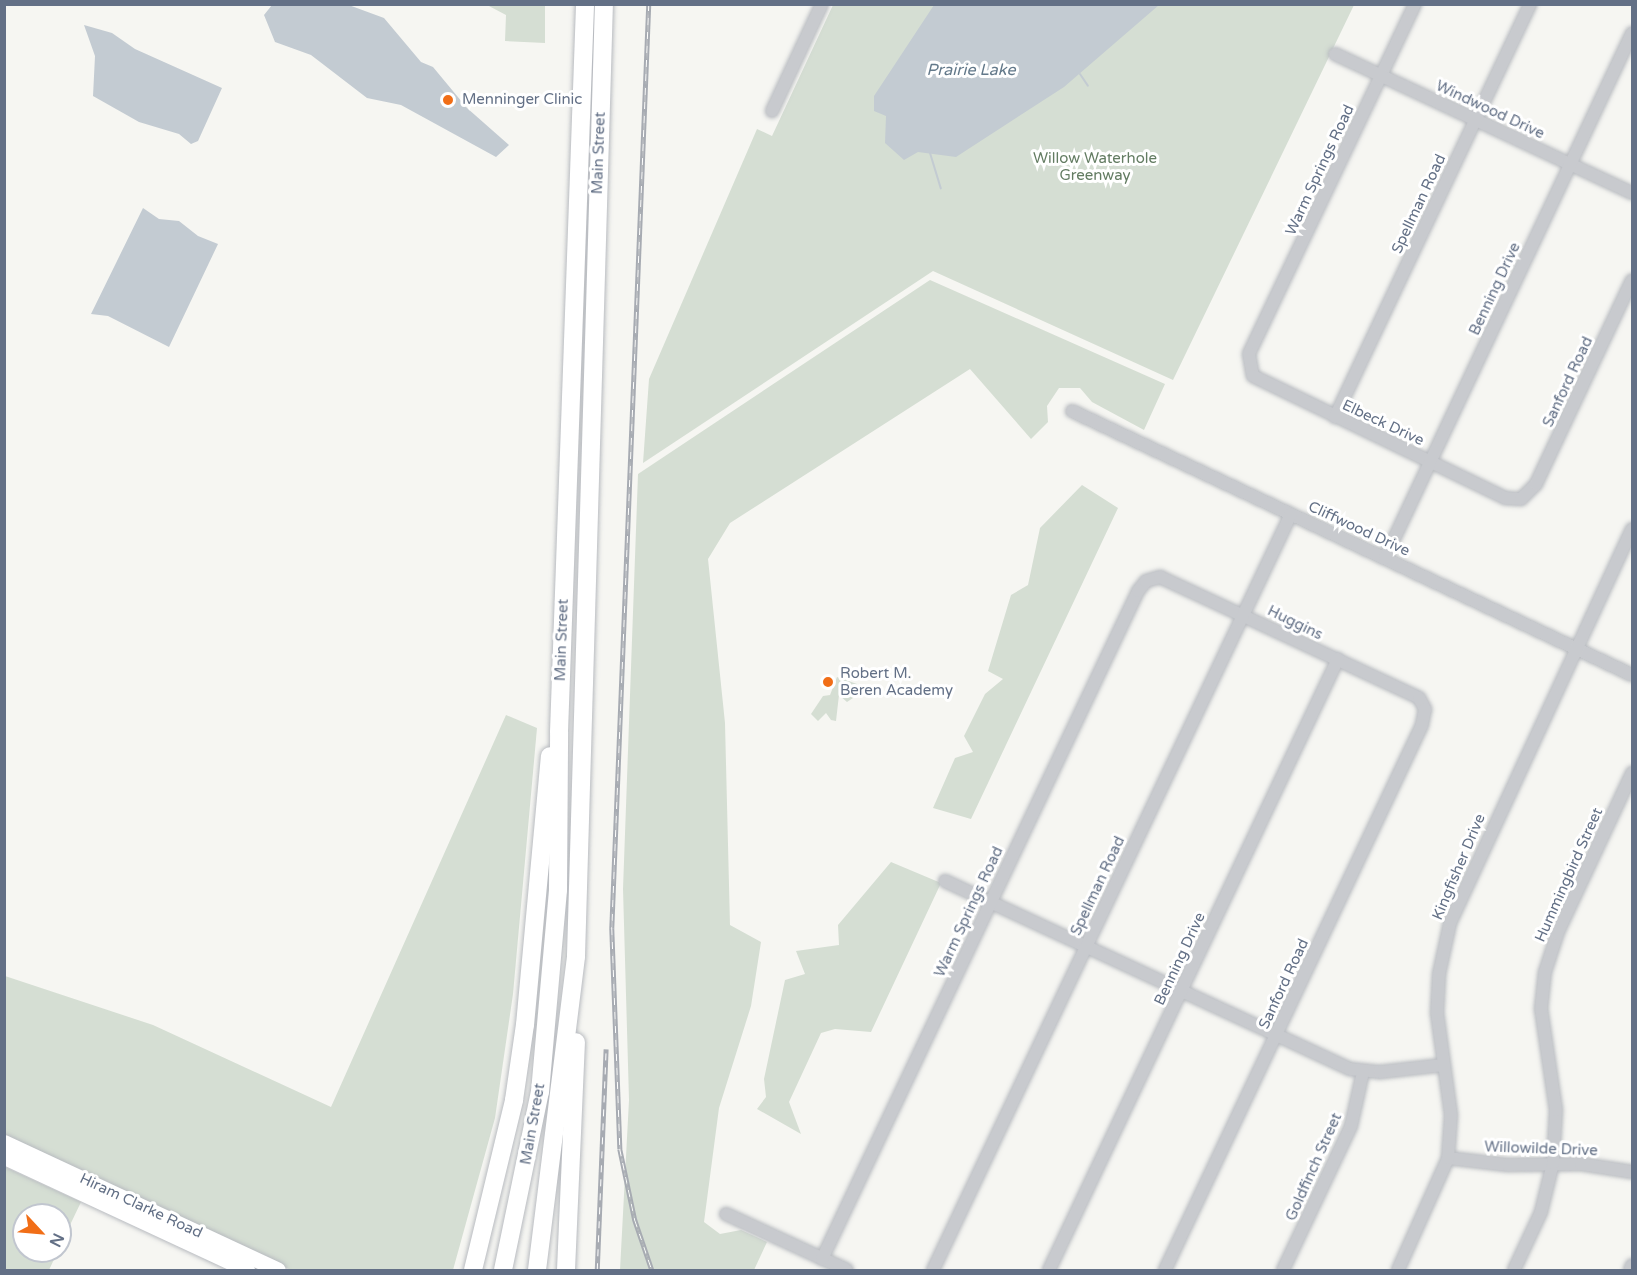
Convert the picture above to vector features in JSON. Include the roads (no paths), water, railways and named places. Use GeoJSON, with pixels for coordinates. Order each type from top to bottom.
{"type":"FeatureCollection","features":[{"type":"Feature","properties":{"kind":"highway","name":"Main Street"},"geometry":{"type":"LineString","coordinates":[[503,1270],[540,1092],[558,890],[559,732],[585,4]]}},
{"type":"Feature","properties":{"kind":"highway","name":"Main Street"},"geometry":{"type":"LineString","coordinates":[[537,1270],[577,932],[604,4]]}},
{"type":"Feature","properties":{"kind":"highway"},"geometry":{"type":"LineString","coordinates":[[602,81],[610,4]]}},
{"type":"Feature","properties":{"kind":"highway"},"geometry":{"type":"LineString","coordinates":[[473,1270],[514,1100],[550,751],[559,732]]}},
{"type":"Feature","properties":{"kind":"highway"},"geometry":{"type":"LineString","coordinates":[[566,1270],[578,996],[577,932]]}},
{"type":"Feature","properties":{"kind":"main road","name":"Hiram Clarke Road"},"geometry":{"type":"LineString","coordinates":[[4,1142],[93,1191],[206,1244],[278,1270]]}},
{"type":"Feature","properties":{"kind":"main road","name":"Hiram Clarke Road"},"geometry":{"type":"LineString","coordinates":[[4,1157],[93,1191]]}},
{"type":"Feature","properties":{"kind":"main road","name":"Hiram Clarke Road"},"geometry":{"type":"LineString","coordinates":[[206,1244],[247,1270]]}},
{"type":"Feature","properties":{"kind":"street"},"geometry":{"type":"LineString","coordinates":[[772,111],[822,4]]}},
{"type":"Feature","properties":{"kind":"street","name":"Warm Springs Road"},"geometry":{"type":"LineString","coordinates":[[1252,348],[1415,4]]}},
{"type":"Feature","properties":{"kind":"street","name":"Spellman Road"},"geometry":{"type":"LineString","coordinates":[[1335,417],[1530,4]]}},
{"type":"Feature","properties":{"kind":"street","name":"Benning Drive"},"geometry":{"type":"LineString","coordinates":[[1385,558],[1632,33]]}},
{"type":"Feature","properties":{"kind":"street","name":"Windwood Drive"},"geometry":{"type":"LineString","coordinates":[[1335,54],[1632,194]]}},
{"type":"Feature","properties":{"kind":"street","name":"Sanford Road"},"geometry":{"type":"LineString","coordinates":[[1527,495],[1536,484],[1632,280]]}},
{"type":"Feature","properties":{"kind":"street","name":"Elbeck Drive"},"geometry":{"type":"LineString","coordinates":[[1252,348],[1249,367],[1253,376],[1505,498],[1513,500],[1527,495]]}},
{"type":"Feature","properties":{"kind":"street","name":"Cliffwood Drive"},"geometry":{"type":"LineString","coordinates":[[1072,411],[1632,675]]}},
{"type":"Feature","properties":{"kind":"street","name":"Spellman Road"},"geometry":{"type":"LineString","coordinates":[[933,1270],[1291,514]]}},
{"type":"Feature","properties":{"kind":"street","name":"Kingfisher Drive"},"geometry":{"type":"LineString","coordinates":[[1398,1270],[1448,1158],[1451,1115],[1443,1065],[1437,995],[1450,923],[1632,529]]}},
{"type":"Feature","properties":{"kind":"street","name":"Huggins"},"geometry":{"type":"LineString","coordinates":[[1146,581],[1167,578],[1419,698],[1425,709]]}},
{"type":"Feature","properties":{"kind":"street","name":"Warm Springs Road"},"geometry":{"type":"LineString","coordinates":[[822,1259],[990,902],[1146,581]]}},
{"type":"Feature","properties":{"kind":"street","name":"Benning Drive"},"geometry":{"type":"LineString","coordinates":[[1049,1270],[1338,660]]}},
{"type":"Feature","properties":{"kind":"street","name":"Sanford Road"},"geometry":{"type":"LineString","coordinates":[[1165,1270],[1422,725],[1425,709]]}},
{"type":"Feature","properties":{"kind":"street","name":"Hummingbird Street"},"geometry":{"type":"LineString","coordinates":[[1514,1270],[1541,1212],[1553,1163],[1556,1110],[1541,1009],[1545,972],[1557,934],[1632,773]]}},
{"type":"Feature","properties":{"kind":"street"},"geometry":{"type":"LineString","coordinates":[[945,881],[1276,1036],[1364,1072],[1443,1065]]}},
{"type":"Feature","properties":{"kind":"street","name":"Goldfinch Street"},"geometry":{"type":"LineString","coordinates":[[1283,1270],[1348,1134],[1364,1072]]}},
{"type":"Feature","properties":{"kind":"street","name":"Willowilde Drive"},"geometry":{"type":"LineString","coordinates":[[1448,1158],[1508,1165],[1553,1163],[1632,1172]]}},
{"type":"Feature","properties":{"kind":"street"},"geometry":{"type":"LineString","coordinates":[[726,1214],[847,1270]]}},
{"type":"Feature","properties":{"kind":"street"},"geometry":{"type":"LineString","coordinates":[[1630,1270],[1632,1265]]}},
{"type":"Feature","properties":{"kind":"water"},"geometry":{"type":"Polygon","coordinates":[[[346,4],[384,18],[421,62],[433,67],[467,108],[509,145],[496,157],[401,105],[367,98],[311,55],[275,42],[264,15],[272,5],[346,4]]]}},
{"type":"Feature","properties":{"kind":"water","name":"Prairie Lake"},"geometry":{"type":"Polygon","coordinates":[[[934,5],[1159,5],[1064,87],[956,157],[918,152],[904,160],[885,143],[886,116],[874,111],[874,96],[934,5]]]}},
{"type":"Feature","properties":{"kind":"water"},"geometry":{"type":"Polygon","coordinates":[[[84,25],[112,33],[135,49],[222,88],[198,141],[191,144],[179,134],[139,122],[93,96],[95,56],[84,25]]]}},
{"type":"Feature","properties":{"kind":"water"},"geometry":{"type":"Polygon","coordinates":[[[143,208],[159,219],[179,221],[198,236],[218,244],[169,347],[108,316],[91,314],[143,208]]]}},
{"type":"Feature","properties":{"kind":"waterway"},"geometry":{"type":"LineString","coordinates":[[1080,74],[1088,86]]}},
{"type":"Feature","properties":{"kind":"waterway"},"geometry":{"type":"LineString","coordinates":[[930,153],[941,188]]}},
{"type":"Feature","properties":{"kind":"railway"},"geometry":{"type":"LineString","coordinates":[[649,4],[612,928],[620,1149],[635,1220],[652,1270]]}},
{"type":"Feature","properties":{"kind":"railway"},"geometry":{"type":"LineString","coordinates":[[597,1270],[606,1049]]}},
{"type":"Feature","properties":{"kind":"place","name":"Menninger Clinic"},"geometry":{"type":"Point","coordinates":[448,100]}},
{"type":"Feature","properties":{"kind":"place","name":"Robert M. Beren Academy"},"geometry":{"type":"Point","coordinates":[828,682]}},
{"type":"Feature","properties":{"kind":"park label","name":"Willow Waterhole Greenway"},"geometry":{"type":"Point","coordinates":[1095,166]}}]}
